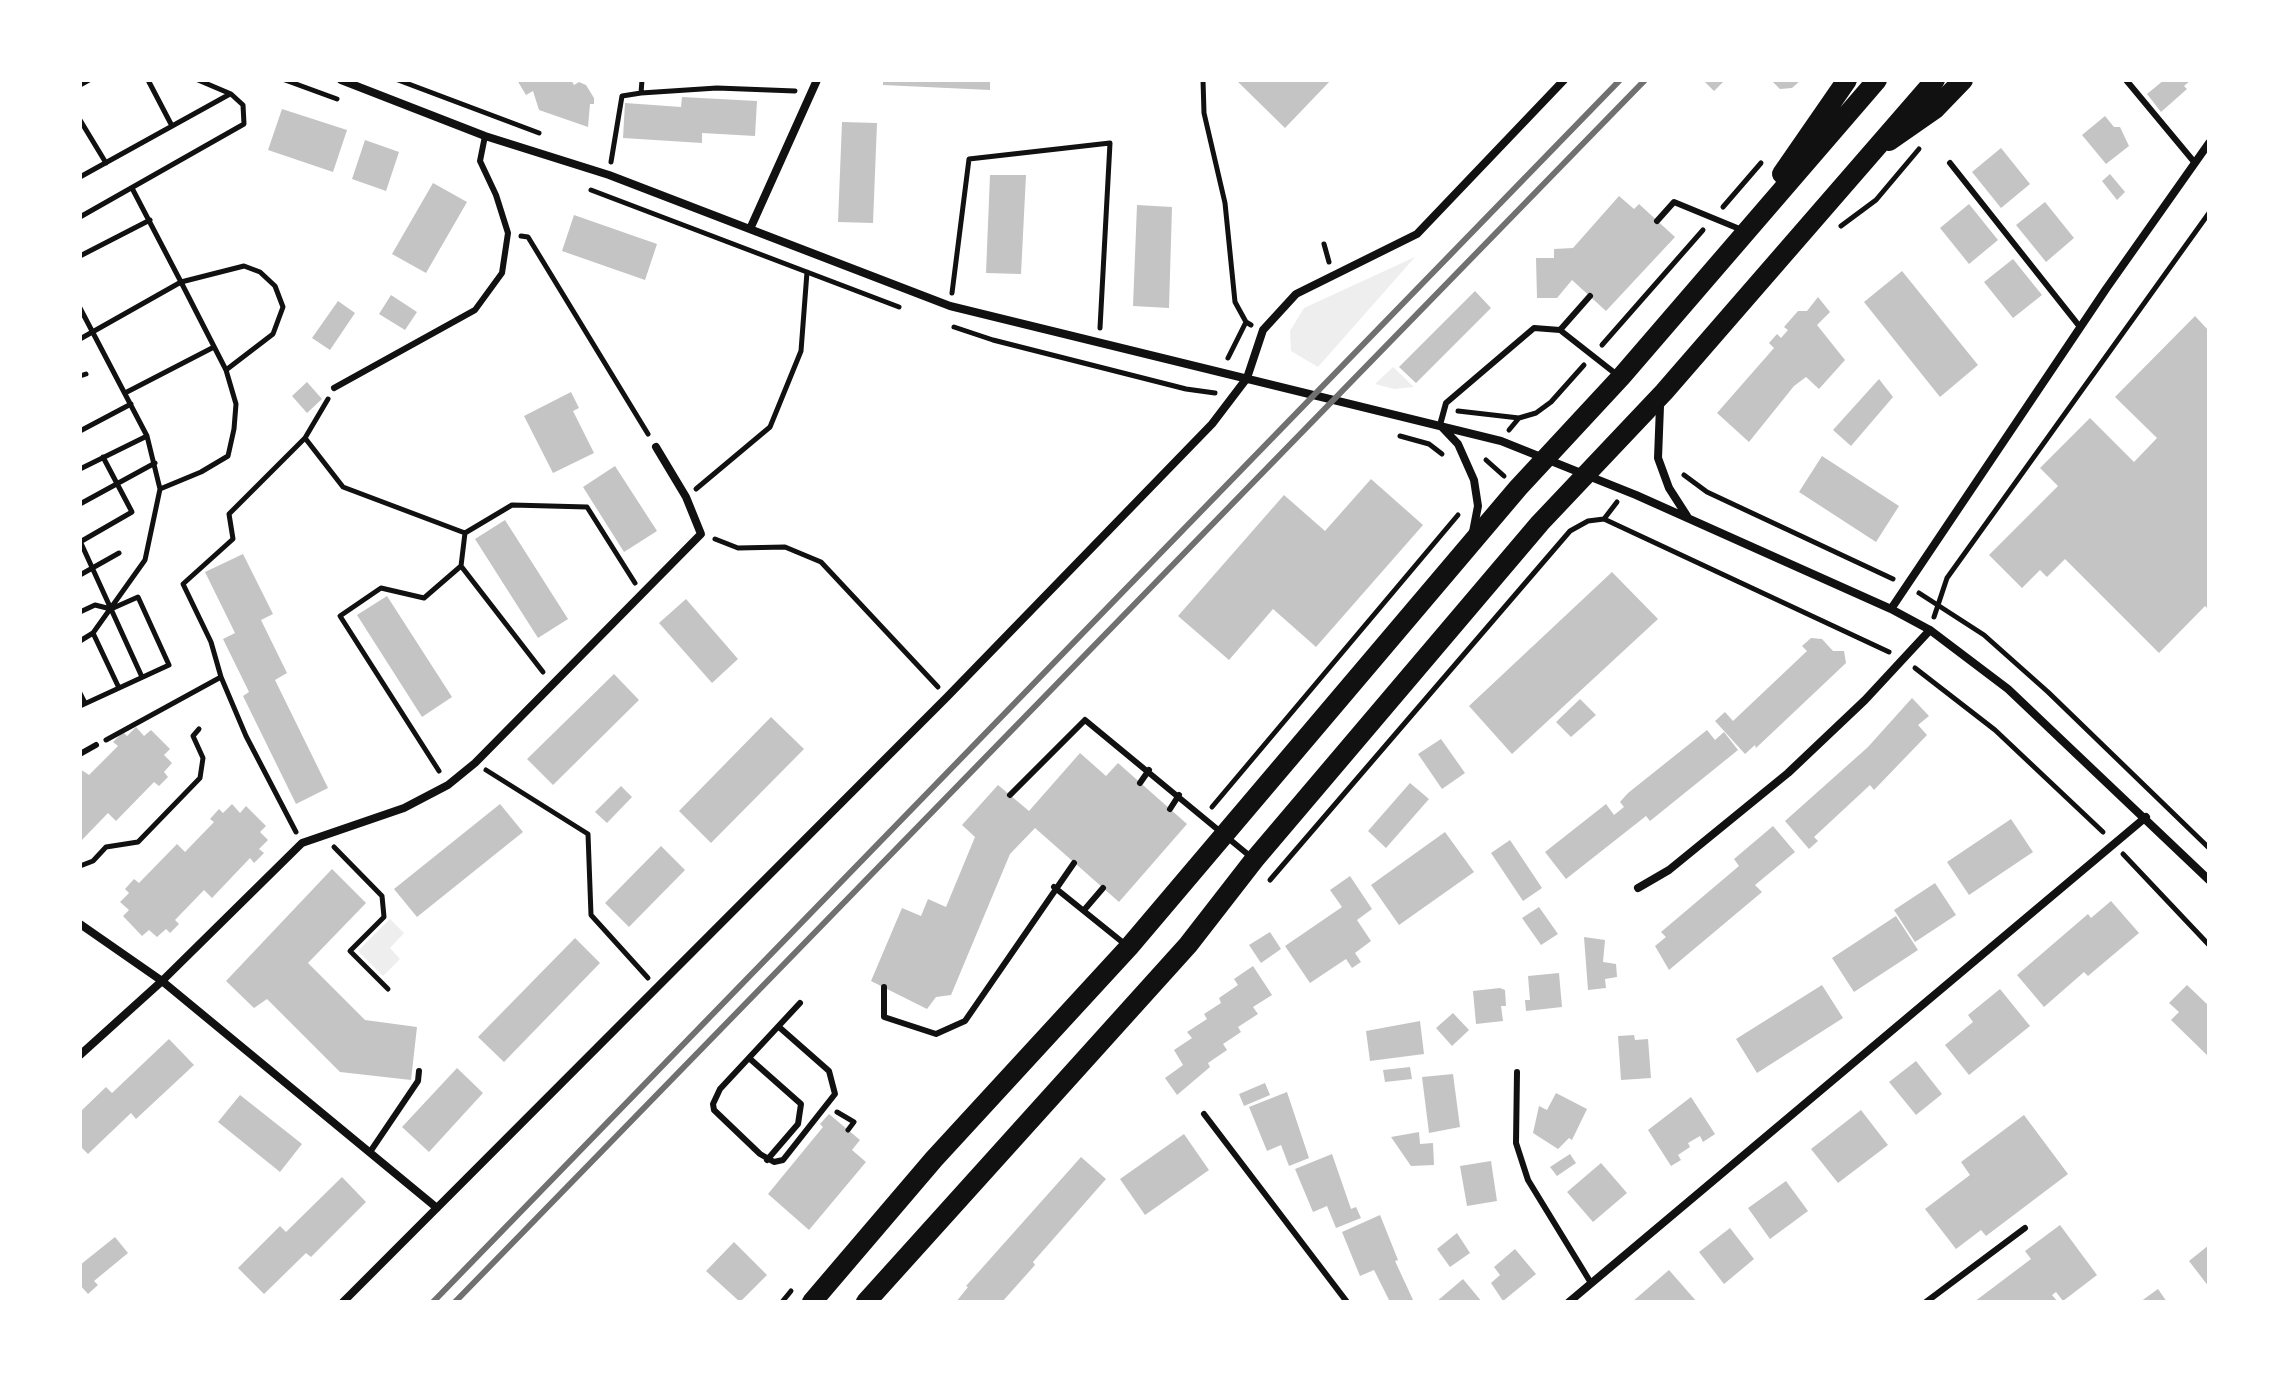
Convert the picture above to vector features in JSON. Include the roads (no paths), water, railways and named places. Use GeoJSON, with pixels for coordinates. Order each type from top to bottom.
{"type":"FeatureCollection","features":[{"type":"Feature","properties":{"kind":"main road"},"geometry":{"type":"LineString","coordinates":[[1746,231],[1805,137],[1847,80]]}},
{"type":"Feature","properties":{"kind":"main road"},"geometry":{"type":"LineString","coordinates":[[812,1302],[934,1159],[1129,947],[1471,544],[1621,377],[1877,80]]}},
{"type":"Feature","properties":{"kind":"main road"},"geometry":{"type":"LineString","coordinates":[[866,1302],[1188,945],[1254,860],[1549,513],[1664,392],[1935,80]]}},
{"type":"Feature","properties":{"kind":"main road"},"geometry":{"type":"LineString","coordinates":[[1875,148],[1906,132],[1963,80]]}},
{"type":"Feature","properties":{"kind":"street"},"geometry":{"type":"LineString","coordinates":[[341,80],[485,136],[609,175],[950,306],[1099,345],[1501,441],[1625,490],[1891,609],[1930,630],[2008,689],[2209,880]]}},
{"type":"Feature","properties":{"kind":"street"},"geometry":{"type":"LineString","coordinates":[[750,229],[817,80]]}},
{"type":"Feature","properties":{"kind":"street"},"geometry":{"type":"LineString","coordinates":[[343,1302],[947,697],[1212,424],[1247,378],[1263,330],[1296,294],[1417,234],[1564,80]]}},
{"type":"Feature","properties":{"kind":"street"},"geometry":{"type":"LineString","coordinates":[[1891,609],[2080,327],[2209,143]]}},
{"type":"Feature","properties":{"kind":"street"},"geometry":{"type":"LineString","coordinates":[[1664,392],[1657,414],[1658,458],[1669,488],[1688,517]]}},
{"type":"Feature","properties":{"kind":"street"},"geometry":{"type":"LineString","coordinates":[[1440,425],[1458,444],[1474,480],[1478,506],[1471,544]]}},
{"type":"Feature","properties":{"kind":"street"},"geometry":{"type":"LineString","coordinates":[[80,1055],[162,981],[302,843],[404,808],[448,785],[475,763],[701,534],[686,497],[656,447]]}},
{"type":"Feature","properties":{"kind":"street"},"geometry":{"type":"LineString","coordinates":[[1638,888],[1669,870],[1788,773],[1904,661],[1930,630]]}},
{"type":"Feature","properties":{"kind":"street"},"geometry":{"type":"LineString","coordinates":[[1569,1302],[2146,817]]}},
{"type":"Feature","properties":{"kind":"street"},"geometry":{"type":"LineString","coordinates":[[80,924],[162,981],[437,1208]]}},
{"type":"Feature","properties":{"kind":"lane"},"geometry":{"type":"LineString","coordinates":[[2126,80],[2195,163]]}},
{"type":"Feature","properties":{"kind":"lane"},"geometry":{"type":"LineString","coordinates":[[334,388],[475,310],[502,273],[508,233],[496,195],[480,161],[485,136]]}},
{"type":"Feature","properties":{"kind":"lane"},"geometry":{"type":"LineString","coordinates":[[1950,163],[2080,327]]}},
{"type":"Feature","properties":{"kind":"lane"},"geometry":{"type":"LineString","coordinates":[[1657,221],[1674,202],[1746,231]]}},
{"type":"Feature","properties":{"kind":"lane"},"geometry":{"type":"LineString","coordinates":[[1560,330],[1590,296]]}},
{"type":"Feature","properties":{"kind":"lane"},"geometry":{"type":"LineString","coordinates":[[1440,425],[1446,403],[1534,328],[1560,330],[1621,377]]}},
{"type":"Feature","properties":{"kind":"lane"},"geometry":{"type":"LineString","coordinates":[[1010,795],[1085,720],[1205,816],[1254,860]]}},
{"type":"Feature","properties":{"kind":"lane"},"geometry":{"type":"LineString","coordinates":[[80,754],[96,745]]}},
{"type":"Feature","properties":{"kind":"lane"},"geometry":{"type":"LineString","coordinates":[[1140,783],[1149,770]]}},
{"type":"Feature","properties":{"kind":"lane"},"geometry":{"type":"LineString","coordinates":[[1170,809],[1179,795]]}},
{"type":"Feature","properties":{"kind":"lane"},"geometry":{"type":"LineString","coordinates":[[884,987],[884,1017],[936,1034],[965,1021],[1054,887],[1074,863]]}},
{"type":"Feature","properties":{"kind":"lane"},"geometry":{"type":"LineString","coordinates":[[1054,887],[1129,947]]}},
{"type":"Feature","properties":{"kind":"lane"},"geometry":{"type":"LineString","coordinates":[[1085,909],[1103,888]]}},
{"type":"Feature","properties":{"kind":"lane"},"geometry":{"type":"LineString","coordinates":[[779,1027],[829,1071],[835,1094],[783,1160],[767,1160],[714,1110],[713,1104],[720,1089],[800,1003]]}},
{"type":"Feature","properties":{"kind":"lane"},"geometry":{"type":"LineString","coordinates":[[749,1058],[801,1104],[798,1124],[767,1160]]}},
{"type":"Feature","properties":{"kind":"lane"},"geometry":{"type":"LineString","coordinates":[[370,1152],[418,1081],[419,1071]]}},
{"type":"Feature","properties":{"kind":"lane"},"geometry":{"type":"LineString","coordinates":[[1517,1072],[1516,1143],[1528,1180],[1591,1283]]}},
{"type":"Feature","properties":{"kind":"lane"},"geometry":{"type":"LineString","coordinates":[[1204,1114],[1347,1302]]}},
{"type":"Feature","properties":{"kind":"lane"},"geometry":{"type":"LineString","coordinates":[[1926,1302],[2025,1228]]}},
{"type":"Feature","properties":{"kind":"railway"},"geometry":{"type":"LineString","coordinates":[[433,1302],[1620,80]]}},
{"type":"Feature","properties":{"kind":"railway"},"geometry":{"type":"LineString","coordinates":[[455,1302],[1645,80]]}}]}
